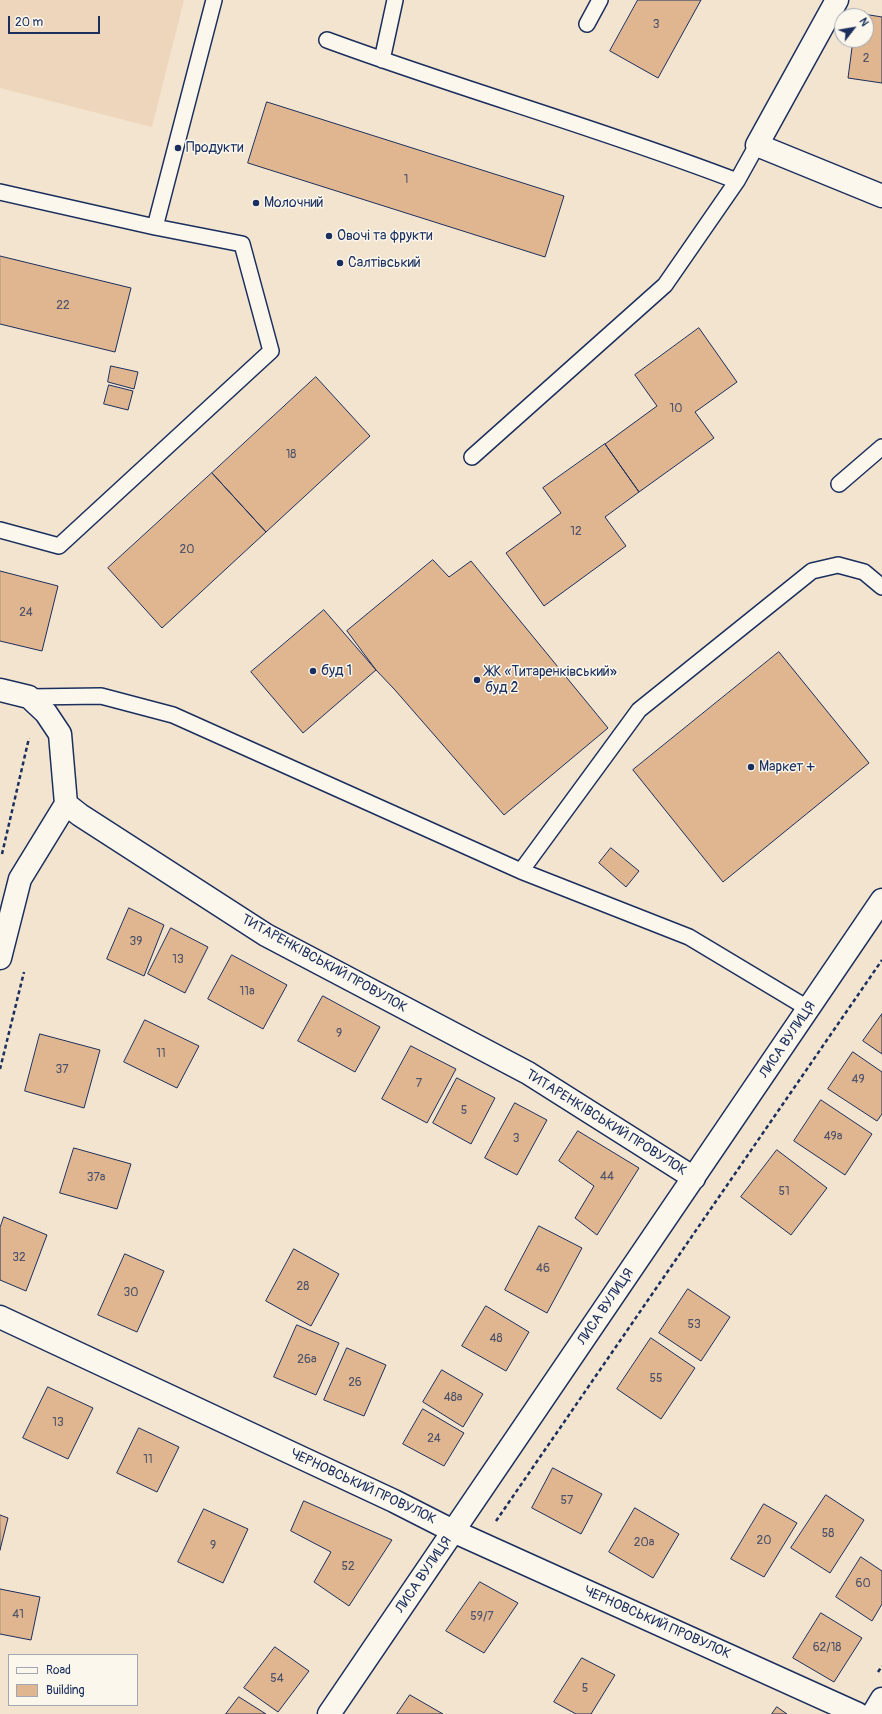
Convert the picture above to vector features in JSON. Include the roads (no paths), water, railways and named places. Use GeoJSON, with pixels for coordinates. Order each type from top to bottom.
{"type":"FeatureCollection","features":[{"type":"Feature","properties":{"kind":"street"},"geometry":{"type":"LineString","coordinates":[[837,0],[757,145],[882,196]]}},
{"type":"Feature","properties":{"kind":"street"},"geometry":{"type":"LineString","coordinates":[[0,690],[33,701],[46,713],[60,734],[66,804],[20,879],[0,958]]}},
{"type":"Feature","properties":{"kind":"street","name":"ТИТАРЕНКІВСЬКИЙ ПРОВУЛОК"},"geometry":{"type":"LineString","coordinates":[[66,804],[80,815],[266,935],[528,1074],[694,1178]]}},
{"type":"Feature","properties":{"kind":"street","name":"ЛИСА ВУЛИЦЯ"},"geometry":{"type":"LineString","coordinates":[[329,1714],[882,900]]}},
{"type":"Feature","properties":{"kind":"street","name":"ЧЕРНОВСЬКИЙ ПРОВУЛОК"},"geometry":{"type":"LineString","coordinates":[[0,1317],[394,1501],[453,1531],[858,1714]]}},
{"type":"Feature","properties":{"kind":"street"},"geometry":{"type":"LineString","coordinates":[[873,1714],[882,1699]]}},
{"type":"Feature","properties":{"kind":"lane"},"geometry":{"type":"LineString","coordinates":[[155,227],[214,0]]}},
{"type":"Feature","properties":{"kind":"lane"},"geometry":{"type":"LineString","coordinates":[[382,60],[395,0]]}},
{"type":"Feature","properties":{"kind":"lane"},"geometry":{"type":"LineString","coordinates":[[587,24],[600,0]]}},
{"type":"Feature","properties":{"kind":"lane"},"geometry":{"type":"LineString","coordinates":[[327,40],[382,60],[671,156],[736,181]]}},
{"type":"Feature","properties":{"kind":"lane"},"geometry":{"type":"LineString","coordinates":[[472,457],[665,285],[736,181],[757,145]]}},
{"type":"Feature","properties":{"kind":"lane"},"geometry":{"type":"LineString","coordinates":[[0,192],[155,227],[242,244],[271,351],[59,546],[0,530]]}},
{"type":"Feature","properties":{"kind":"lane"},"geometry":{"type":"LineString","coordinates":[[839,484],[882,447]]}},
{"type":"Feature","properties":{"kind":"lane"},"geometry":{"type":"LineString","coordinates":[[521,872],[639,710],[812,571],[838,564],[864,572],[882,587]]}},
{"type":"Feature","properties":{"kind":"lane"},"geometry":{"type":"LineString","coordinates":[[33,701],[101,696],[173,716],[521,872],[689,937],[809,1009]]}},
{"type":"Feature","properties":{"kind":"place","name":"Продукти"},"geometry":{"type":"Point","coordinates":[178,148]}},
{"type":"Feature","properties":{"kind":"place","name":"Молочний"},"geometry":{"type":"Point","coordinates":[256,203]}},
{"type":"Feature","properties":{"kind":"place","name":"Овочі та фрукти"},"geometry":{"type":"Point","coordinates":[329,236]}},
{"type":"Feature","properties":{"kind":"place","name":"Салтівський"},"geometry":{"type":"Point","coordinates":[340,263]}},
{"type":"Feature","properties":{"kind":"place","name":"буд 1"},"geometry":{"type":"Point","coordinates":[313,671]}},
{"type":"Feature","properties":{"kind":"place","name":"ЖК «Титаренківський» буд 2"},"geometry":{"type":"Point","coordinates":[477,680]}},
{"type":"Feature","properties":{"kind":"place","name":"Маркет +"},"geometry":{"type":"Point","coordinates":[751,767]}}]}
